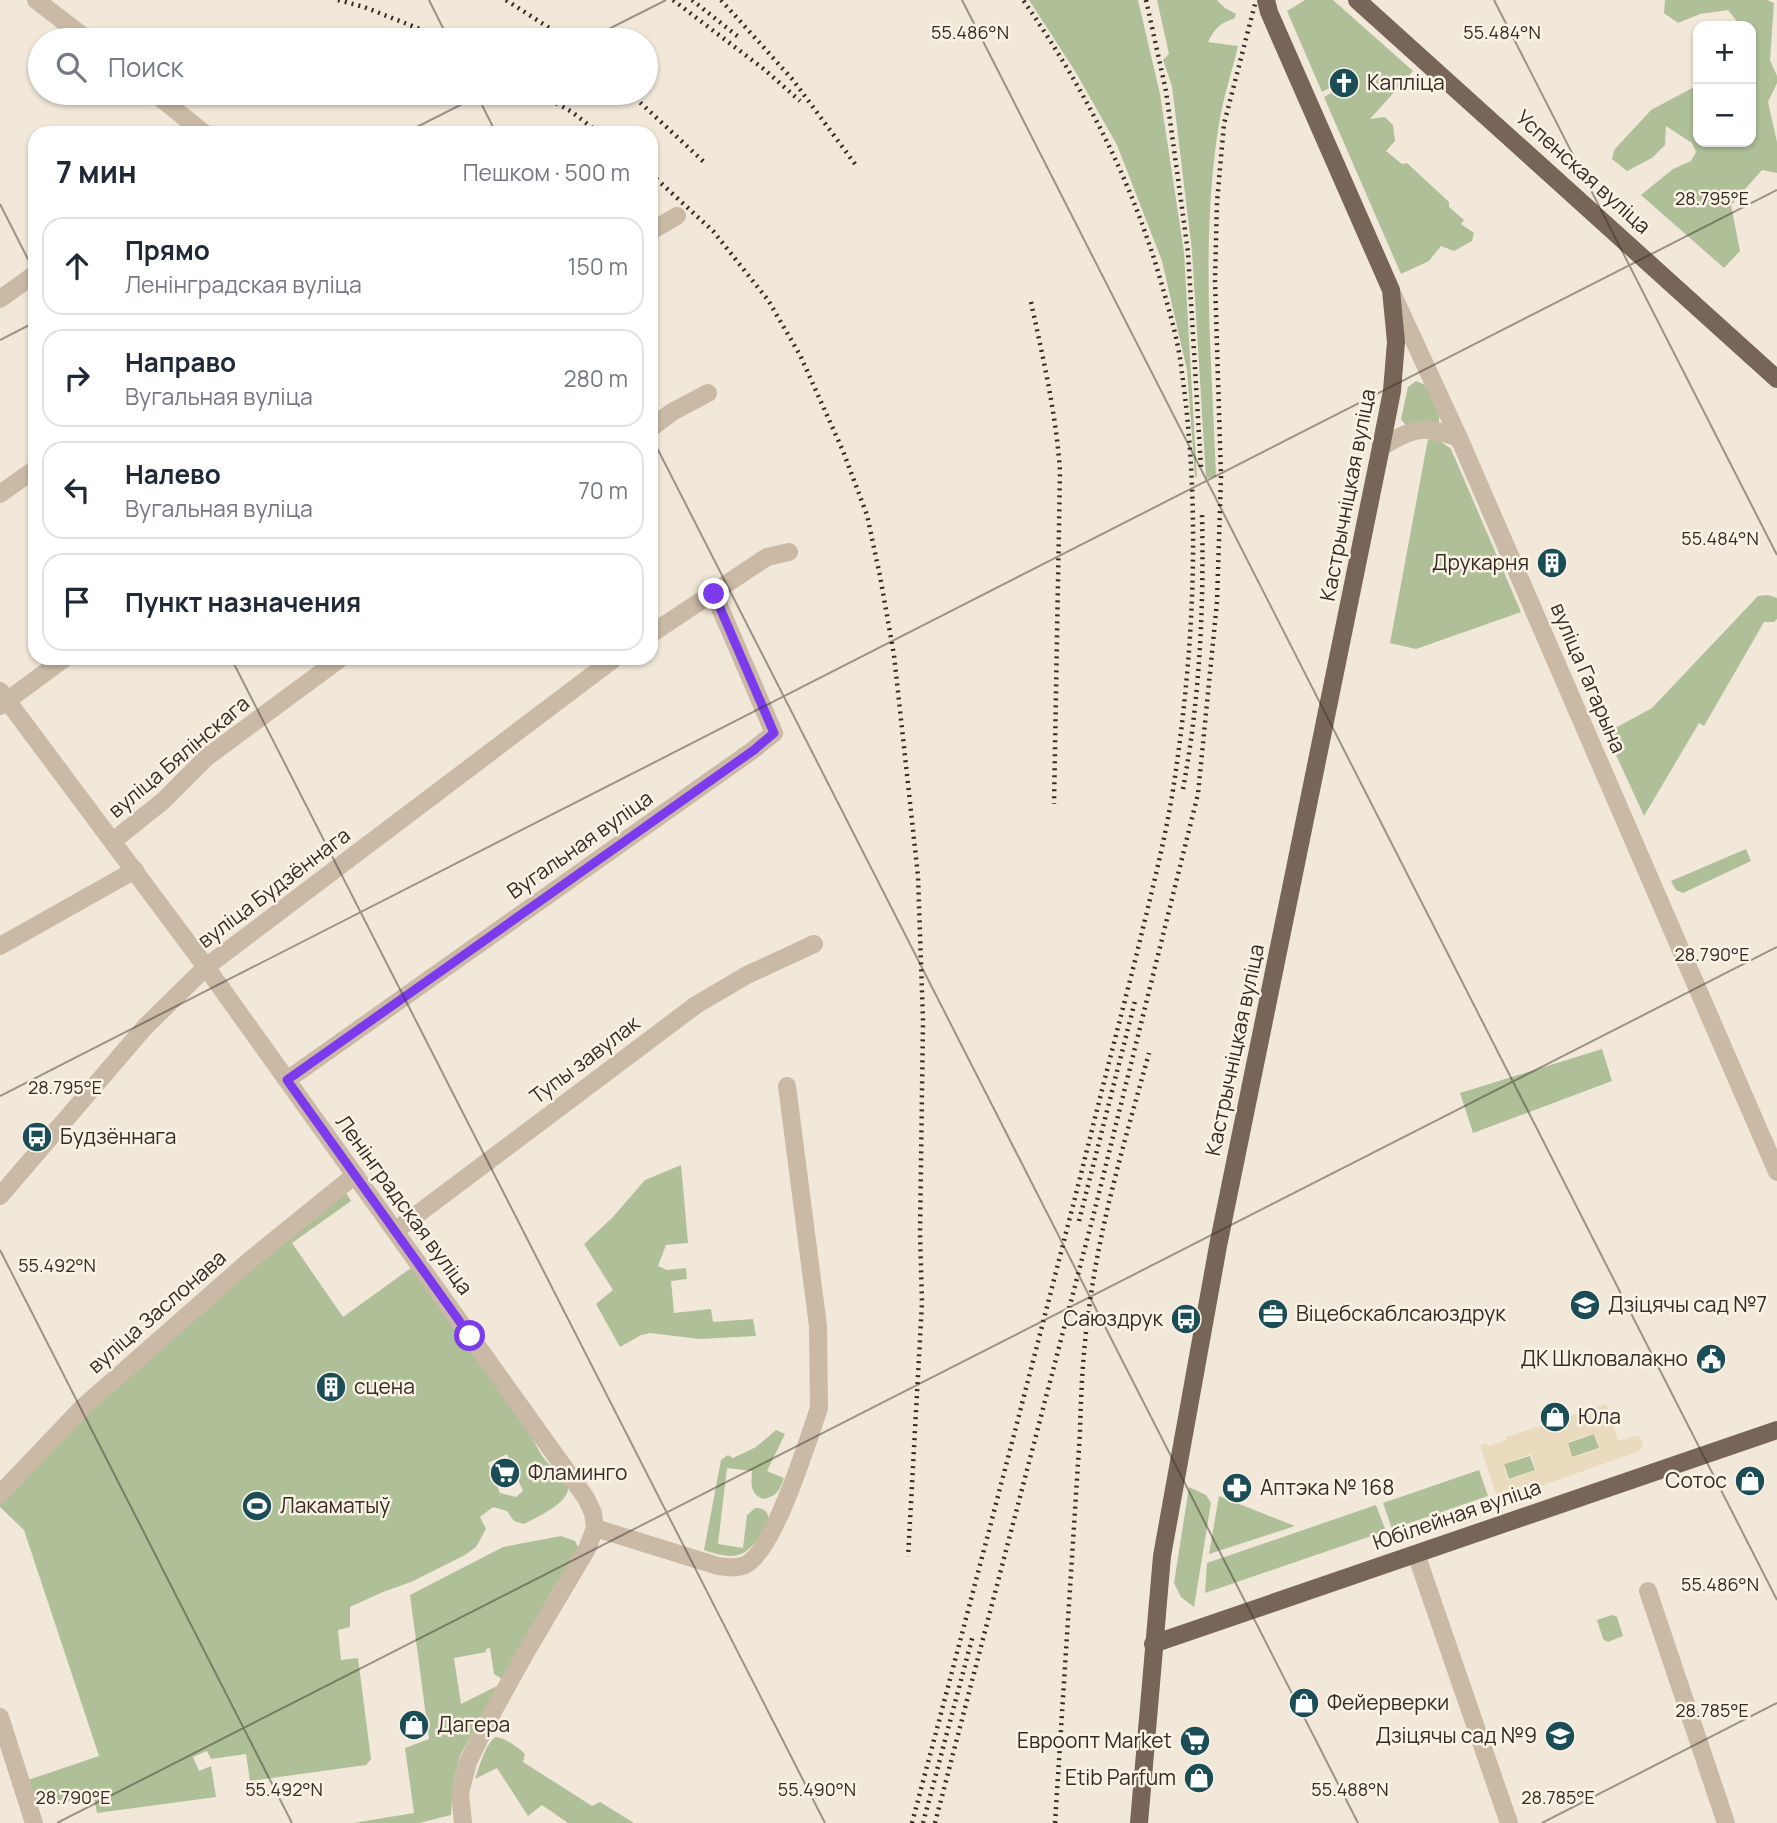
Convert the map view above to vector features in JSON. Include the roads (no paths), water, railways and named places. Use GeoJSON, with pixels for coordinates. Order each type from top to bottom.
{"type":"FeatureCollection","features":[{"type":"Feature","properties":{"kind":"main road","name":"Успенская вуліца"},"geometry":{"type":"LineString","coordinates":[[1357,0],[1777,379]]}},
{"type":"Feature","properties":{"kind":"main road","name":"вуліца Гагарына"},"geometry":{"type":"LineString","coordinates":[[1265,4],[1391,290]]}},
{"type":"Feature","properties":{"kind":"main road","name":"Кастрычніцкая вуліца"},"geometry":{"type":"LineString","coordinates":[[1139,1823],[1162,1556],[1218,1246],[1392,391],[1396,342],[1391,290]]}},
{"type":"Feature","properties":{"kind":"main road","name":"Юбілейная вуліца"},"geometry":{"type":"LineString","coordinates":[[1153,1644],[1777,1430]]}},
{"type":"Feature","properties":{"kind":"street"},"geometry":{"type":"LineString","coordinates":[[36,0],[72,28]]}},
{"type":"Feature","properties":{"kind":"street"},"geometry":{"type":"LineString","coordinates":[[169,105],[195,126]]}},
{"type":"Feature","properties":{"kind":"street"},"geometry":{"type":"LineString","coordinates":[[658,227],[677,216]]}},
{"type":"Feature","properties":{"kind":"street"},"geometry":{"type":"LineString","coordinates":[[0,299],[28,279]]}},
{"type":"Feature","properties":{"kind":"street","name":"вуліца Гагарына"},"geometry":{"type":"LineString","coordinates":[[1391,290],[1459,438],[1777,1172]]}},
{"type":"Feature","properties":{"kind":"street"},"geometry":{"type":"LineString","coordinates":[[658,423],[708,393]]}},
{"type":"Feature","properties":{"kind":"street"},"geometry":{"type":"LineString","coordinates":[[1381,447],[1408,432],[1424,428],[1459,438]]}},
{"type":"Feature","properties":{"kind":"street"},"geometry":{"type":"LineString","coordinates":[[0,494],[28,474]]}},
{"type":"Feature","properties":{"kind":"street"},"geometry":{"type":"LineString","coordinates":[[658,630],[767,557],[789,552]]}},
{"type":"Feature","properties":{"kind":"street","name":"Вугальная вуліца"},"geometry":{"type":"LineString","coordinates":[[287,1080],[754,750],[774,733],[714,594]]}},
{"type":"Feature","properties":{"kind":"street"},"geometry":{"type":"LineString","coordinates":[[2,699],[54,665]]}},
{"type":"Feature","properties":{"kind":"street","name":"вуліца Бялінскага"},"geometry":{"type":"LineString","coordinates":[[113,841],[163,801],[207,757],[332,665]]}},
{"type":"Feature","properties":{"kind":"street","name":"вуліца Будзённага"},"geometry":{"type":"LineString","coordinates":[[0,1196],[145,1027],[206,967],[606,665]]}},
{"type":"Feature","properties":{"kind":"street","name":"Ленінградская вуліца"},"geometry":{"type":"LineString","coordinates":[[2,699],[135,870],[355,1175],[586,1499],[593,1513],[595,1528]]}},
{"type":"Feature","properties":{"kind":"street"},"geometry":{"type":"LineString","coordinates":[[0,946],[135,870]]}},
{"type":"Feature","properties":{"kind":"street","name":"Тупы завулак"},"geometry":{"type":"LineString","coordinates":[[395,1231],[696,1005],[747,975],[814,944]]}},
{"type":"Feature","properties":{"kind":"street"},"geometry":{"type":"LineString","coordinates":[[463,1823],[460,1793],[468,1762],[526,1652],[587,1549],[595,1528],[718,1566],[732,1567],[745,1565],[754,1558],[772,1532],[819,1408],[820,1387],[818,1326],[787,1086]]}},
{"type":"Feature","properties":{"kind":"street","name":"вуліца Заслонава"},"geometry":{"type":"LineString","coordinates":[[0,1494],[83,1407],[257,1254],[355,1175]]}},
{"type":"Feature","properties":{"kind":"street"},"geometry":{"type":"LineString","coordinates":[[1416,1554],[1509,1823]]}},
{"type":"Feature","properties":{"kind":"street"},"geometry":{"type":"LineString","coordinates":[[1648,1591],[1726,1823]]}},
{"type":"Feature","properties":{"kind":"street"},"geometry":{"type":"LineString","coordinates":[[0,1717],[34,1823]]}},
{"type":"Feature","properties":{"kind":"railway"},"geometry":{"type":"LineString","coordinates":[[338,0],[417,28]]}},
{"type":"Feature","properties":{"kind":"railway"},"geometry":{"type":"LineString","coordinates":[[506,0],[549,28]]}},
{"type":"Feature","properties":{"kind":"railway"},"geometry":{"type":"LineString","coordinates":[[673,0],[765,70],[800,101]]}},
{"type":"Feature","properties":{"kind":"railway"},"geometry":{"type":"LineString","coordinates":[[692,0],[741,39]]}},
{"type":"Feature","properties":{"kind":"railway"},"geometry":{"type":"LineString","coordinates":[[721,0],[793,80],[855,164]]}},
{"type":"Feature","properties":{"kind":"railway"},"geometry":{"type":"LineString","coordinates":[[912,1823],[997,1501],[1156,874],[1173,790],[1190,634],[1192,477],[1182,373],[1172,320],[1138,212],[1105,138],[1067,68],[1023,0]]}},
{"type":"Feature","properties":{"kind":"railway"},"geometry":{"type":"LineString","coordinates":[[1146,0],[1166,91],[1188,252],[1201,468]]}},
{"type":"Feature","properties":{"kind":"railway"},"geometry":{"type":"LineString","coordinates":[[935,1823],[1094,1213],[1198,794],[1217,602],[1221,477],[1215,280],[1217,202],[1224,124],[1256,0]]}},
{"type":"Feature","properties":{"kind":"railway"},"geometry":{"type":"LineString","coordinates":[[559,105],[590,126]]}},
{"type":"Feature","properties":{"kind":"railway"},"geometry":{"type":"LineString","coordinates":[[643,105],[705,163]]}},
{"type":"Feature","properties":{"kind":"railway"},"geometry":{"type":"LineString","coordinates":[[658,180],[713,231],[768,300],[800,355],[843,451],[867,515],[880,576],[894,655],[918,876],[923,1021],[920,1234],[922,1303],[908,1557]]}},
{"type":"Feature","properties":{"kind":"railway"},"geometry":{"type":"LineString","coordinates":[[1031,302],[1052,407],[1060,471],[1054,804]]}},
{"type":"Feature","properties":{"kind":"railway"},"geometry":{"type":"LineString","coordinates":[[1183,789],[1200,652],[1202,514]]}},
{"type":"Feature","properties":{"kind":"railway"},"geometry":{"type":"LineString","coordinates":[[1079,1221],[1135,1001]]}},
{"type":"Feature","properties":{"kind":"railway"},"geometry":{"type":"LineString","coordinates":[[1055,1823],[1087,1324],[1107,1212],[1149,1053]]}},
{"type":"Feature","properties":{"kind":"railway"},"geometry":{"type":"LineString","coordinates":[[923,1823],[973,1635]]}},
{"type":"Feature","properties":{"kind":"place","name":"Капліца"},"geometry":{"type":"Point","coordinates":[1344,83]}},
{"type":"Feature","properties":{"kind":"place","name":"Друкарня"},"geometry":{"type":"Point","coordinates":[1552,563]}},
{"type":"Feature","properties":{"kind":"place","name":"Будзённага"},"geometry":{"type":"Point","coordinates":[37,1137]}},
{"type":"Feature","properties":{"kind":"place","name":"Дзіцячы сад №7"},"geometry":{"type":"Point","coordinates":[1585,1305]}},
{"type":"Feature","properties":{"kind":"place","name":"Віцебскаблсаюздрук"},"geometry":{"type":"Point","coordinates":[1273,1314]}},
{"type":"Feature","properties":{"kind":"place","name":"Саюздрук"},"geometry":{"type":"Point","coordinates":[1186,1319]}},
{"type":"Feature","properties":{"kind":"place","name":"ДК Шкловалакно"},"geometry":{"type":"Point","coordinates":[1711,1359]}},
{"type":"Feature","properties":{"kind":"place","name":"сцена"},"geometry":{"type":"Point","coordinates":[331,1387]}},
{"type":"Feature","properties":{"kind":"place","name":"Юла"},"geometry":{"type":"Point","coordinates":[1555,1417]}},
{"type":"Feature","properties":{"kind":"place","name":"Фламинго"},"geometry":{"type":"Point","coordinates":[505,1473]}},
{"type":"Feature","properties":{"kind":"place","name":"Сотос"},"geometry":{"type":"Point","coordinates":[1750,1481]}},
{"type":"Feature","properties":{"kind":"place","name":"Аптэка № 168"},"geometry":{"type":"Point","coordinates":[1237,1488]}},
{"type":"Feature","properties":{"kind":"place","name":"Лакаматыў"},"geometry":{"type":"Point","coordinates":[257,1506]}},
{"type":"Feature","properties":{"kind":"place","name":"Фейерверки"},"geometry":{"type":"Point","coordinates":[1304,1703]}},
{"type":"Feature","properties":{"kind":"place","name":"Дагера"},"geometry":{"type":"Point","coordinates":[414,1725]}},
{"type":"Feature","properties":{"kind":"place","name":"Дзіцячы сад №9"},"geometry":{"type":"Point","coordinates":[1560,1736]}},
{"type":"Feature","properties":{"kind":"place","name":"Евроопт Market"},"geometry":{"type":"Point","coordinates":[1195,1741]}},
{"type":"Feature","properties":{"kind":"place","name":"Etib Parfum"},"geometry":{"type":"Point","coordinates":[1199,1778]}}]}
